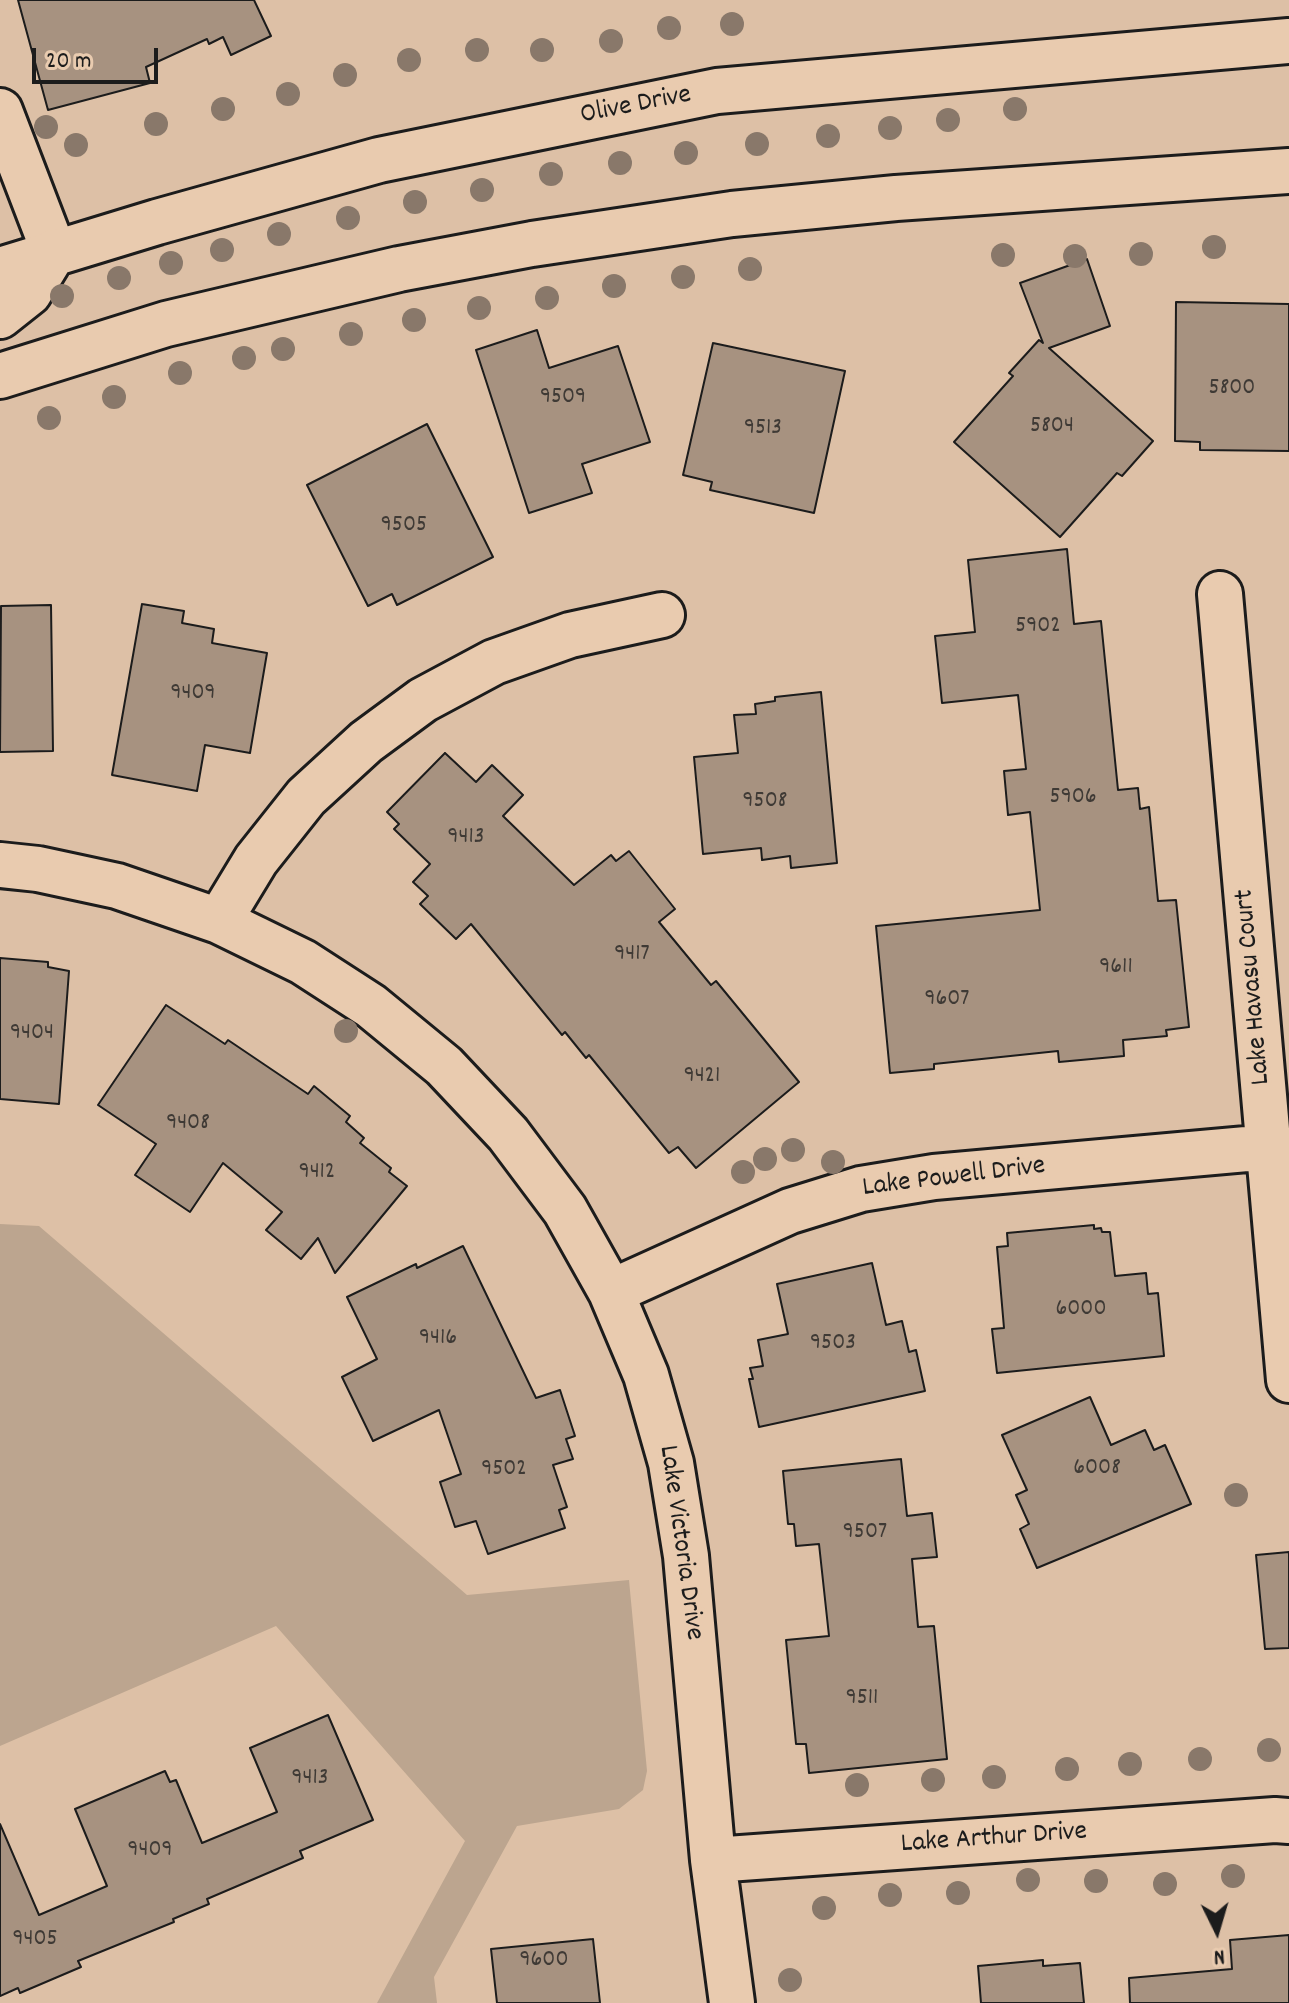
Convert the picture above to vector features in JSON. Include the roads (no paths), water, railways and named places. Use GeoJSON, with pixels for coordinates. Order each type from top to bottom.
{"type":"FeatureCollection","features":[{"type":"Feature","properties":{"kind":"street","name":"Olive Drive"},"geometry":{"type":"LineString","coordinates":[[0,270],[379,160],[717,91],[1289,41]]}},
{"type":"Feature","properties":{"kind":"street"},"geometry":{"type":"LineString","coordinates":[[0,111],[54,252],[29,293],[0,316]]}},
{"type":"Feature","properties":{"kind":"street"},"geometry":{"type":"LineString","coordinates":[[0,376],[166,324],[399,269],[532,244],[732,214],[896,198],[1289,171]]}},
{"type":"Feature","properties":{"kind":"street","name":"Lake Havasu Court"},"geometry":{"type":"LineString","coordinates":[[1220,594],[1289,1380]]}},
{"type":"Feature","properties":{"kind":"street"},"geometry":{"type":"LineString","coordinates":[[219,921],[256,860],[306,797],[366,742],[423,700],[494,662],[570,635],[662,615]]}},
{"type":"Feature","properties":{"kind":"street","name":"Lake Victoria Drive"},"geometry":{"type":"LineString","coordinates":[[0,865],[38,869],[117,886],[219,921],[303,962],[371,1006],[444,1066],[508,1134],[565,1210],[611,1292],[646,1375],[671,1463],[686,1556],[713,1860],[732,2003]]}},
{"type":"Feature","properties":{"kind":"street","name":"Lake Powell Drive"},"geometry":{"type":"LineString","coordinates":[[611,1292],[790,1211],[861,1189],[934,1177],[1269,1147]]}},
{"type":"Feature","properties":{"kind":"street","name":"Lake Arthur Drive"},"geometry":{"type":"LineString","coordinates":[[713,1860],[1284,1818]]}}]}
